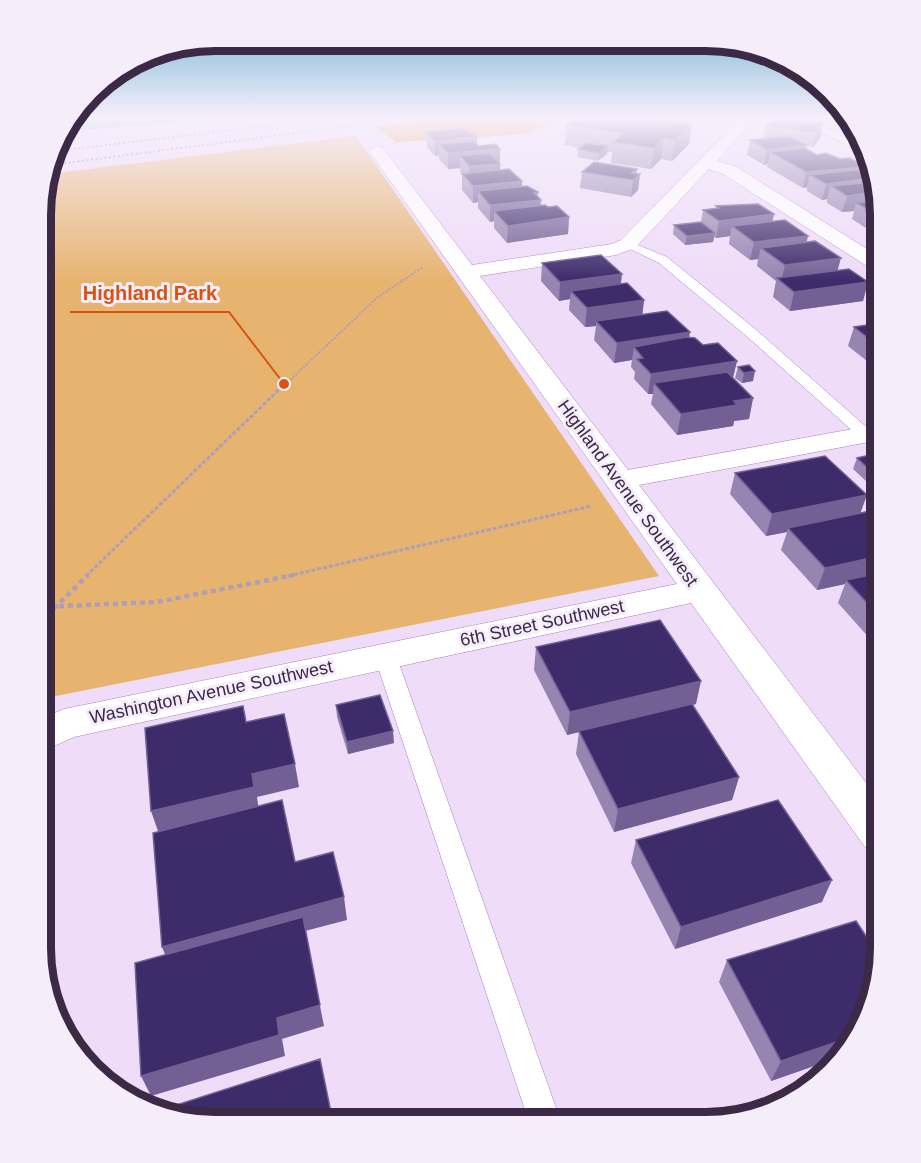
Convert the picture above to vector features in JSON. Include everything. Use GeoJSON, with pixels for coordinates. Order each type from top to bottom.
{"type":"FeatureCollection","features":[{"type":"Feature","properties":{"kind":"street","name":"Highland Avenue Southwest"},"geometry":{"type":"LineString","coordinates":[[394,173],[870,820]]}},
{"type":"Feature","properties":{"kind":"street"},"geometry":{"type":"LineString","coordinates":[[467,272],[616,249],[628,244],[697,173]]}},
{"type":"Feature","properties":{"kind":"street"},"geometry":{"type":"LineString","coordinates":[[734,173],[870,260]]}},
{"type":"Feature","properties":{"kind":"street"},"geometry":{"type":"LineString","coordinates":[[618,480],[870,439]]}},
{"type":"Feature","properties":{"kind":"street","name":"6th Street Southwest"},"geometry":{"type":"LineString","coordinates":[[385,655],[700,590]]}},
{"type":"Feature","properties":{"kind":"street","name":"Washington Avenue Southwest"},"geometry":{"type":"LineString","coordinates":[[51,731],[64,724],[385,655]]}},
{"type":"Feature","properties":{"kind":"lane"},"geometry":{"type":"LineString","coordinates":[[628,244],[663,260],[870,433]]}},
{"type":"Feature","properties":{"kind":"lane"},"geometry":{"type":"LineString","coordinates":[[385,655],[542,1112]]}},
{"type":"Feature","properties":{"kind":"path"},"geometry":{"type":"LineString","coordinates":[[51,611],[201,462],[381,296],[400,279],[429,265]]}},
{"type":"Feature","properties":{"kind":"path"},"geometry":{"type":"LineString","coordinates":[[51,607],[157,602],[228,590],[602,504]]}},
{"type":"Feature","properties":{"kind":"shaded area"},"geometry":{"type":"Polygon","coordinates":[[[57,173],[382,173],[659,576],[51,697],[51,215],[52,193],[57,173]]]}},
{"type":"Feature","properties":{"kind":"building"},"geometry":{"type":"Polygon","coordinates":[[[514,173],[522,181],[473,186],[462,174],[514,173]]]}},
{"type":"Feature","properties":{"kind":"building"},"geometry":{"type":"Polygon","coordinates":[[[590,173],[640,174],[633,180],[590,173]]]}},
{"type":"Feature","properties":{"kind":"building"},"geometry":{"type":"Polygon","coordinates":[[[864,173],[866,179],[826,184],[810,175],[864,173]]]}},
{"type":"Feature","properties":{"kind":"building"},"geometry":{"type":"Polygon","coordinates":[[[867,183],[869,193],[847,196],[831,186],[867,183]]]}},
{"type":"Feature","properties":{"kind":"building"},"geometry":{"type":"Polygon","coordinates":[[[527,186],[538,192],[534,193],[541,200],[490,205],[478,191],[527,186]]]}},
{"type":"Feature","properties":{"kind":"building"},"geometry":{"type":"Polygon","coordinates":[[[869,201],[870,210],[856,203],[869,201]]]}},
{"type":"Feature","properties":{"kind":"building"},"geometry":{"type":"Polygon","coordinates":[[[758,204],[774,214],[719,221],[703,210],[719,208],[716,206],[758,204]]]}},
{"type":"Feature","properties":{"kind":"building"},"geometry":{"type":"Polygon","coordinates":[[[545,205],[557,206],[569,217],[508,226],[494,211],[545,205]]]}},
{"type":"Feature","properties":{"kind":"building"},"geometry":{"type":"Polygon","coordinates":[[[785,220],[808,236],[754,242],[732,226],[785,220]]]}},
{"type":"Feature","properties":{"kind":"building"},"geometry":{"type":"Polygon","coordinates":[[[701,222],[715,233],[687,236],[674,225],[701,222]]]}},
{"type":"Feature","properties":{"kind":"building"},"geometry":{"type":"Polygon","coordinates":[[[815,241],[841,258],[785,265],[761,248],[815,241]]]}},
{"type":"Feature","properties":{"kind":"building"},"geometry":{"type":"Polygon","coordinates":[[[601,255],[622,274],[560,282],[542,263],[601,255]]]}},
{"type":"Feature","properties":{"kind":"building"},"geometry":{"type":"Polygon","coordinates":[[[849,269],[868,282],[794,292],[777,278],[849,269]]]}},
{"type":"Feature","properties":{"kind":"building"},"geometry":{"type":"Polygon","coordinates":[[[627,283],[644,300],[587,308],[571,291],[627,283]]]}},
{"type":"Feature","properties":{"kind":"building"},"geometry":{"type":"Polygon","coordinates":[[[667,311],[690,332],[617,343],[596,321],[667,311]]]}},
{"type":"Feature","properties":{"kind":"building"},"geometry":{"type":"Polygon","coordinates":[[[870,325],[870,339],[854,327],[870,325]]]}},
{"type":"Feature","properties":{"kind":"building"},"geometry":{"type":"Polygon","coordinates":[[[686,337],[695,338],[703,345],[718,343],[737,361],[651,374],[637,359],[643,358],[634,347],[686,337]]]}},
{"type":"Feature","properties":{"kind":"building"},"geometry":{"type":"Polygon","coordinates":[[[749,365],[755,371],[744,373],[738,367],[749,365]]]}},
{"type":"Feature","properties":{"kind":"building"},"geometry":{"type":"Polygon","coordinates":[[[727,372],[753,398],[734,401],[737,405],[681,414],[654,383],[727,372]]]}},
{"type":"Feature","properties":{"kind":"building"},"geometry":{"type":"Polygon","coordinates":[[[870,455],[870,470],[857,458],[870,455]]]}},
{"type":"Feature","properties":{"kind":"building"},"geometry":{"type":"Polygon","coordinates":[[[825,456],[867,495],[772,514],[735,473],[825,456]]]}},
{"type":"Feature","properties":{"kind":"building"},"geometry":{"type":"Polygon","coordinates":[[[870,511],[870,558],[825,568],[788,528],[870,511]]]}},
{"type":"Feature","properties":{"kind":"building"},"geometry":{"type":"Polygon","coordinates":[[[870,575],[870,606],[846,580],[870,575]]]}},
{"type":"Feature","properties":{"kind":"building"},"geometry":{"type":"Polygon","coordinates":[[[660,620],[701,681],[570,712],[536,647],[660,620]]]}},
{"type":"Feature","properties":{"kind":"building"},"geometry":{"type":"Polygon","coordinates":[[[380,695],[393,731],[347,742],[336,705],[380,695]]]}},
{"type":"Feature","properties":{"kind":"building"},"geometry":{"type":"Polygon","coordinates":[[[692,704],[739,777],[618,809],[579,731],[692,704]]]}},
{"type":"Feature","properties":{"kind":"building"},"geometry":{"type":"Polygon","coordinates":[[[243,706],[246,722],[284,714],[295,764],[252,774],[254,787],[151,811],[145,728],[243,706]]]}},
{"type":"Feature","properties":{"kind":"building"},"geometry":{"type":"Polygon","coordinates":[[[282,800],[295,862],[333,852],[344,897],[162,947],[153,833],[282,800]]]}},
{"type":"Feature","properties":{"kind":"building"},"geometry":{"type":"Polygon","coordinates":[[[778,800],[832,880],[681,927],[636,840],[778,800]]]}},
{"type":"Feature","properties":{"kind":"building"},"geometry":{"type":"Polygon","coordinates":[[[303,917],[320,1005],[277,1018],[279,1035],[141,1076],[135,963],[303,917]]]}},
{"type":"Feature","properties":{"kind":"building"},"geometry":{"type":"Polygon","coordinates":[[[856,921],[870,942],[867,980],[861,1001],[842,1039],[781,1061],[727,960],[856,921]]]}},
{"type":"Feature","properties":{"kind":"building"},"geometry":{"type":"Polygon","coordinates":[[[320,1059],[331,1112],[204,1112],[173,1106],[320,1059]]]}},
{"type":"Feature","properties":{"kind":"place","name":"Highland Park"},"geometry":{"type":"Point","coordinates":[284,384]}}]}
